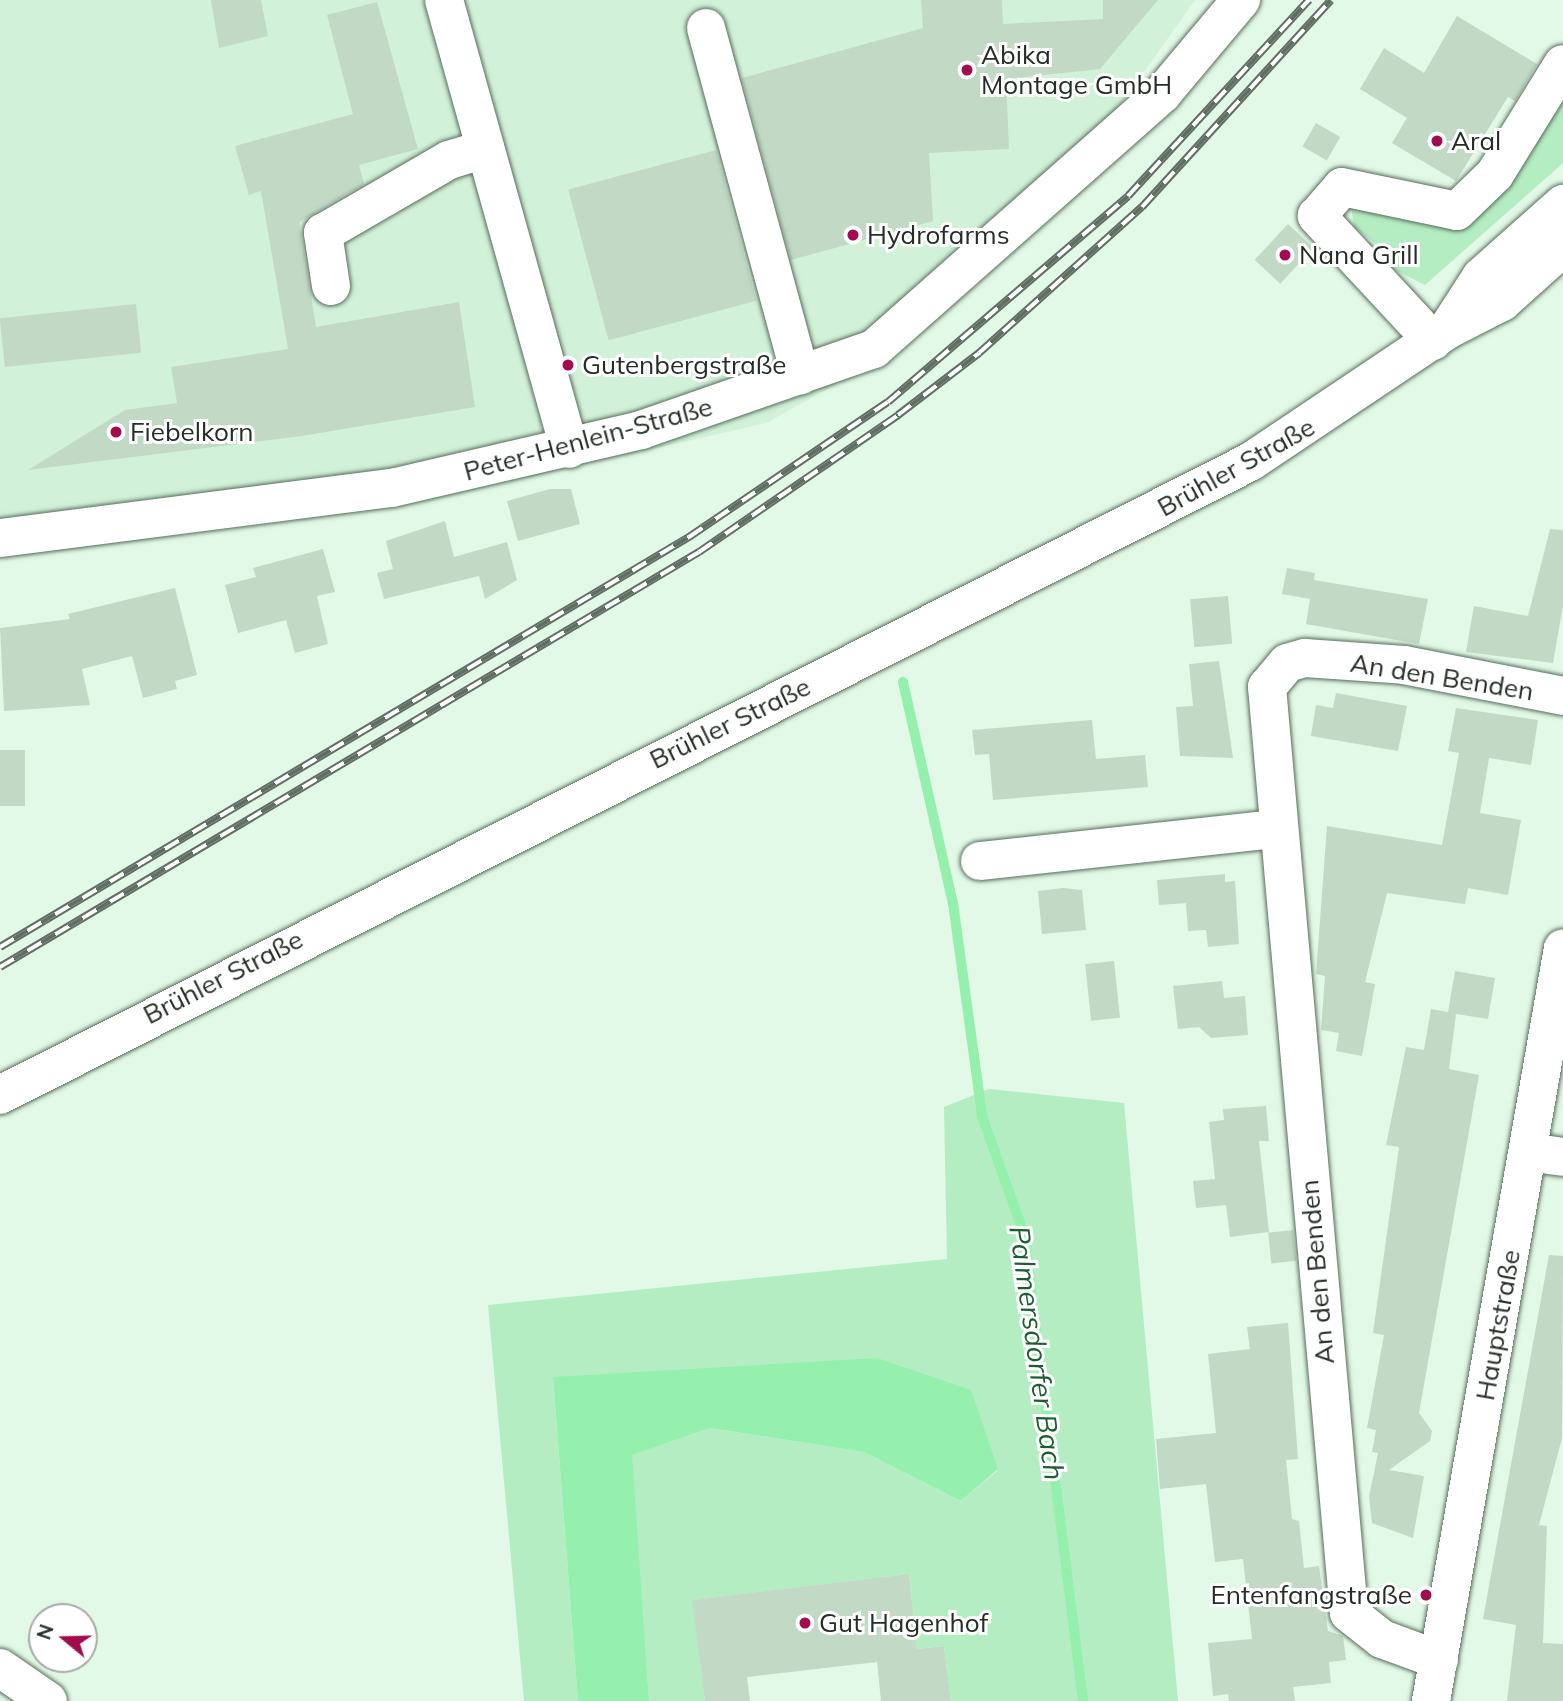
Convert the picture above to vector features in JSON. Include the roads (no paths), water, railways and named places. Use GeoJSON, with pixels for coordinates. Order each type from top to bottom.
{"type":"FeatureCollection","features":[{"type":"Feature","properties":{"kind":"street"},"geometry":{"type":"LineString","coordinates":[[444,0],[569,449]]}},
{"type":"Feature","properties":{"kind":"street","name":"Peter-Henlein-Straße"},"geometry":{"type":"LineString","coordinates":[[0,538],[392,488],[569,449],[874,349],[1020,225],[1162,94],[1241,0]]}},
{"type":"Feature","properties":{"kind":"street"},"geometry":{"type":"LineString","coordinates":[[706,28],[800,375]]}},
{"type":"Feature","properties":{"kind":"street"},"geometry":{"type":"LineString","coordinates":[[1440,335],[1317,216],[1342,187],[1457,211],[1495,174],[1563,64]]}},
{"type":"Feature","properties":{"kind":"street"},"geometry":{"type":"LineString","coordinates":[[331,286],[323,233],[449,160],[485,149]]}},
{"type":"Feature","properties":{"kind":"street","name":"Brühler Straße"},"geometry":{"type":"LineString","coordinates":[[1440,335],[1481,277],[1563,204]]}},
{"type":"Feature","properties":{"kind":"street","name":"Brühler Straße"},"geometry":{"type":"LineString","coordinates":[[0,1095],[1189,495],[1327,415],[1440,335],[1502,302],[1563,247]]}},
{"type":"Feature","properties":{"kind":"street","name":"An den Benden"},"geometry":{"type":"LineString","coordinates":[[1439,1660],[1382,1639],[1349,1613],[1265,703],[1274,674],[1287,663],[1305,658],[1404,665],[1563,696]]}},
{"type":"Feature","properties":{"kind":"street"},"geometry":{"type":"LineString","coordinates":[[979,860],[1275,829]]}},
{"type":"Feature","properties":{"kind":"street","name":"Hauptstraße"},"geometry":{"type":"LineString","coordinates":[[1431,1701],[1545,1154],[1563,948]]}},
{"type":"Feature","properties":{"kind":"street"},"geometry":{"type":"LineString","coordinates":[[0,1668],[48,1701]]}},
{"type":"Feature","properties":{"kind":"waterway","name":"Palmersdorfer Bach"},"geometry":{"type":"LineString","coordinates":[[903,682],[953,903],[982,1116],[1024,1234],[1083,1701]]}},
{"type":"Feature","properties":{"kind":"railway"},"geometry":{"type":"LineString","coordinates":[[0,947],[689,537],[888,402],[1128,196],[1309,0]]}},
{"type":"Feature","properties":{"kind":"railway"},"geometry":{"type":"LineString","coordinates":[[0,967],[699,552],[898,415],[979,353],[1142,207],[1331,0]]}},
{"type":"Feature","properties":{"kind":"place","name":"Abika Montage GmbH"},"geometry":{"type":"Point","coordinates":[967,70]}},
{"type":"Feature","properties":{"kind":"place","name":"Aral"},"geometry":{"type":"Point","coordinates":[1437,141]}},
{"type":"Feature","properties":{"kind":"place","name":"Hydrofarms"},"geometry":{"type":"Point","coordinates":[853,235]}},
{"type":"Feature","properties":{"kind":"place","name":"Nana Grill"},"geometry":{"type":"Point","coordinates":[1285,255]}},
{"type":"Feature","properties":{"kind":"place","name":"Gutenbergstraße"},"geometry":{"type":"Point","coordinates":[568,365]}},
{"type":"Feature","properties":{"kind":"place","name":"Fiebelkorn"},"geometry":{"type":"Point","coordinates":[116,432]}},
{"type":"Feature","properties":{"kind":"place","name":"Entenfangstraße"},"geometry":{"type":"Point","coordinates":[1426,1595]}},
{"type":"Feature","properties":{"kind":"place","name":"Gut Hagenhof"},"geometry":{"type":"Point","coordinates":[805,1623]}}]}
